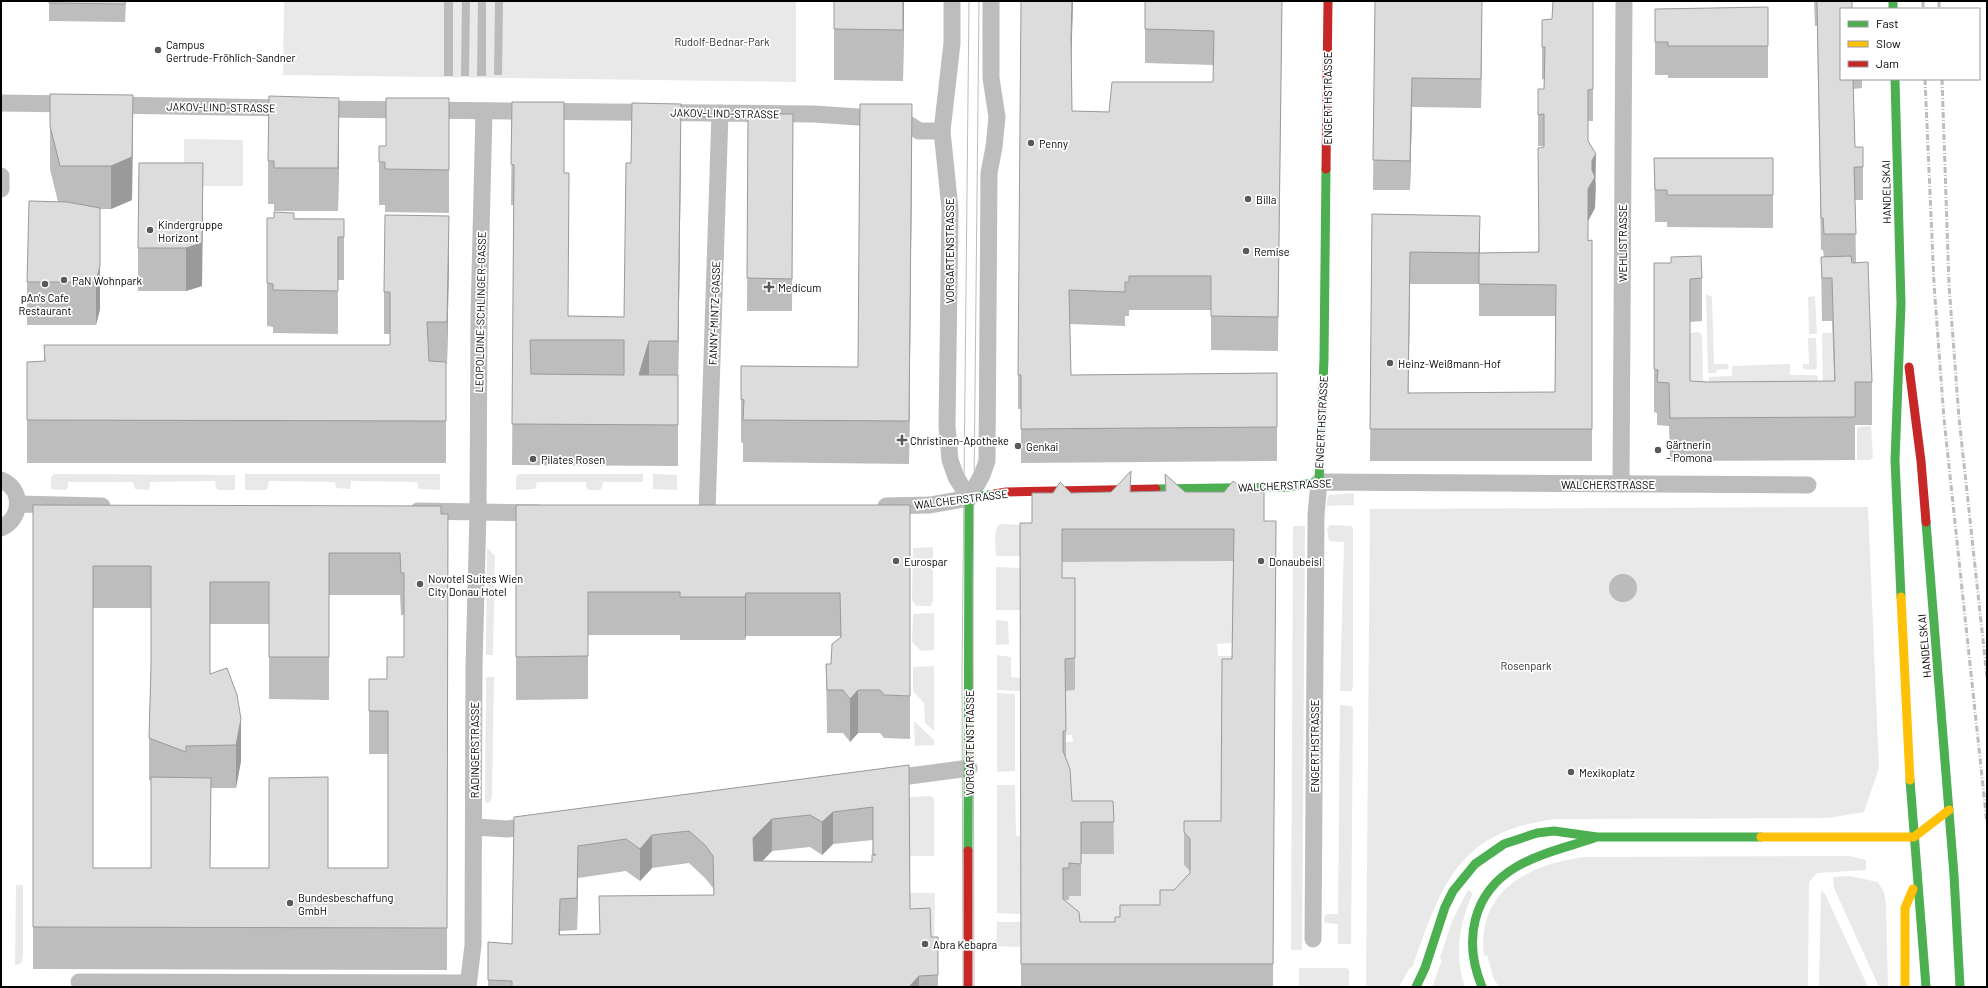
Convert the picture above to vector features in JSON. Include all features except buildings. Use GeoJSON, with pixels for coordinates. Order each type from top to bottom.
{"type":"FeatureCollection","features":[{"type":"Feature","properties":{"kind":"main road","name":"ENGERTHSTRASSE"},"geometry":{"type":"LineString","coordinates":[[1319,482],[1324,359],[1328,1]]}},
{"type":"Feature","properties":{"kind":"main road","name":"HANDELSKAI"},"geometry":{"type":"LineString","coordinates":[[1895,80],[1901,304],[1895,460],[1914,837],[1926,987]]}},
{"type":"Feature","properties":{"kind":"main road","name":"HANDELSKAI"},"geometry":{"type":"LineString","coordinates":[[1901,304],[1921,461],[1949,810],[1960,987]]}},
{"type":"Feature","properties":{"kind":"main road","name":"WALCHERSTRASSE"},"geometry":{"type":"LineString","coordinates":[[969,498],[1006,492],[1287,487],[1319,482]]}},
{"type":"Feature","properties":{"kind":"main road","name":"VORGARTENSTRASSE"},"geometry":{"type":"LineString","coordinates":[[968,987],[969,498]]}},
{"type":"Feature","properties":{"kind":"main road"},"geometry":{"type":"LineString","coordinates":[[1416,987],[1425,969],[1445,907],[1455,888],[1466,873],[1481,859],[1499,847],[1534,834],[1556,831],[1597,837],[1914,837],[1949,810]]}},
{"type":"Feature","properties":{"kind":"main road"},"geometry":{"type":"LineString","coordinates":[[1482,987],[1477,978],[1472,960],[1471,940],[1475,918],[1490,890],[1515,867],[1535,858],[1597,837]]}},
{"type":"Feature","properties":{"kind":"main road"},"geometry":{"type":"LineString","coordinates":[[1905,987],[1905,908],[1918,877]]}},
{"type":"Feature","properties":{"kind":"street","name":"VORGARTENSTRASSE"},"geometry":{"type":"LineString","coordinates":[[952,1],[952,42],[942,131],[950,208],[947,426],[950,460],[956,477],[969,498]]}},
{"type":"Feature","properties":{"kind":"street","name":"VORGARTENSTRASSE"},"geometry":{"type":"LineString","coordinates":[[969,498],[987,461],[989,173],[994,147],[997,117],[991,78],[991,1]]}},
{"type":"Feature","properties":{"kind":"street","name":"WEHLISTRASSE"},"geometry":{"type":"LineString","coordinates":[[1621,484],[1624,1]]}},
{"type":"Feature","properties":{"kind":"street","name":"JAKOV-LIND-STRASSE"},"geometry":{"type":"LineString","coordinates":[[1,103],[484,111],[814,114],[902,120],[919,131],[942,131]]}},
{"type":"Feature","properties":{"kind":"street","name":"LEOPOLDINE-SCHLINGER-GASSE"},"geometry":{"type":"LineString","coordinates":[[478,513],[479,316],[484,111]]}},
{"type":"Feature","properties":{"kind":"street","name":"FANNY-MINTZ-GASSE"},"geometry":{"type":"LineString","coordinates":[[707,513],[720,113]]}},
{"type":"Feature","properties":{"kind":"street"},"geometry":{"type":"LineString","coordinates":[[1,176],[1,189]]}},
{"type":"Feature","properties":{"kind":"street"},"geometry":{"type":"LineString","coordinates":[[1,480],[11,486],[16,494],[18,504],[16,514],[11,522],[1,528]]}},
{"type":"Feature","properties":{"kind":"street","name":"WALCHERSTRASSE"},"geometry":{"type":"LineString","coordinates":[[1319,482],[1808,485]]}},
{"type":"Feature","properties":{"kind":"street","name":"ENGERTHSTRASSE"},"geometry":{"type":"LineString","coordinates":[[1313,939],[1316,515],[1319,482]]}},
{"type":"Feature","properties":{"kind":"street","name":"WALCHERSTRASSE"},"geometry":{"type":"LineString","coordinates":[[869,507],[930,505],[969,498]]}},
{"type":"Feature","properties":{"kind":"street"},"geometry":{"type":"LineString","coordinates":[[18,504],[120,506]]}},
{"type":"Feature","properties":{"kind":"street"},"geometry":{"type":"LineString","coordinates":[[401,511],[550,513]]}},
{"type":"Feature","properties":{"kind":"street","name":"RADINGERSTRASSE"},"geometry":{"type":"LineString","coordinates":[[468,985],[473,945],[475,828],[474,666],[478,513]]}},
{"type":"Feature","properties":{"kind":"street"},"geometry":{"type":"LineString","coordinates":[[875,780],[969,768]]}},
{"type":"Feature","properties":{"kind":"street"},"geometry":{"type":"LineString","coordinates":[[475,828],[507,829],[554,823]]}},
{"type":"Feature","properties":{"kind":"street"},"geometry":{"type":"LineString","coordinates":[[79,982],[468,985]]}},
{"type":"Feature","properties":{"kind":"green space","name":"Rudolf-Bednar-Park"},"geometry":{"type":"Polygon","coordinates":[[[284,1],[796,1],[796,82],[283,75],[284,1]]]}},
{"type":"Feature","properties":{"kind":"green space"},"geometry":{"type":"Polygon","coordinates":[[[184,139],[243,140],[243,186],[184,186],[184,139]]]}},
{"type":"Feature","properties":{"kind":"green space"},"geometry":{"type":"Polygon","coordinates":[[[1706,294],[1712,297],[1714,364],[1728,364],[1729,369],[1716,370],[1717,373],[1708,373],[1706,294]]]}},
{"type":"Feature","properties":{"kind":"green space"},"geometry":{"type":"Polygon","coordinates":[[[1815,296],[1817,334],[1809,334],[1808,297],[1815,296]]]}},
{"type":"Feature","properties":{"kind":"green space"},"geometry":{"type":"Polygon","coordinates":[[[1699,332],[1702,335],[1703,381],[1700,385],[1690,385],[1690,333],[1699,332]]]}},
{"type":"Feature","properties":{"kind":"green space"},"geometry":{"type":"Polygon","coordinates":[[[1822,333],[1832,333],[1834,386],[1823,386],[1822,333]]]}},
{"type":"Feature","properties":{"kind":"green space"},"geometry":{"type":"Polygon","coordinates":[[[1808,338],[1816,338],[1817,368],[1815,370],[1803,369],[1803,364],[1809,364],[1808,338]]]}},
{"type":"Feature","properties":{"kind":"green space"},"geometry":{"type":"Polygon","coordinates":[[[1790,364],[1790,375],[1818,376],[1818,392],[1709,387],[1709,377],[1732,376],[1732,366],[1790,364]]]}},
{"type":"Feature","properties":{"kind":"green space"},"geometry":{"type":"Polygon","coordinates":[[[1871,426],[1873,457],[1870,460],[1857,460],[1857,427],[1871,426]]]}},
{"type":"Feature","properties":{"kind":"green space"},"geometry":{"type":"Polygon","coordinates":[[[54,474],[235,475],[235,490],[219,490],[216,488],[215,481],[150,482],[150,487],[148,490],[135,489],[133,482],[68,482],[68,487],[65,490],[51,489],[51,477],[54,474]]]}},
{"type":"Feature","properties":{"kind":"green space"},"geometry":{"type":"Polygon","coordinates":[[[245,474],[440,474],[440,490],[420,489],[418,488],[417,482],[351,481],[350,489],[336,488],[335,482],[269,481],[267,490],[245,490],[245,474]]]}},
{"type":"Feature","properties":{"kind":"green space"},"geometry":{"type":"Polygon","coordinates":[[[518,474],[643,474],[643,482],[603,482],[600,490],[589,490],[586,487],[586,482],[537,482],[535,489],[516,490],[516,477],[518,474]]]}},
{"type":"Feature","properties":{"kind":"green space"},"geometry":{"type":"Polygon","coordinates":[[[653,474],[677,475],[677,490],[653,489],[653,474]]]}},
{"type":"Feature","properties":{"kind":"green space"},"geometry":{"type":"Polygon","coordinates":[[[1354,493],[1354,505],[1327,506],[1327,499],[1329,495],[1354,493]]]}},
{"type":"Feature","properties":{"kind":"green space","name":"Rosenpark"},"geometry":{"type":"Polygon","coordinates":[[[1868,507],[1879,768],[1864,812],[1828,818],[1556,819],[1523,825],[1497,835],[1476,849],[1459,866],[1445,886],[1423,936],[1413,966],[1409,969],[1399,987],[1366,987],[1370,509],[1868,507]]]}},
{"type":"Feature","properties":{"kind":"green space"},"geometry":{"type":"Polygon","coordinates":[[[1000,524],[1021,525],[1020,556],[996,556],[995,534],[1000,524]]]}},
{"type":"Feature","properties":{"kind":"green space"},"geometry":{"type":"Polygon","coordinates":[[[1330,525],[1351,526],[1353,528],[1353,687],[1351,691],[1340,691],[1344,542],[1329,541],[1327,528],[1330,525]]]}},
{"type":"Feature","properties":{"kind":"green space"},"geometry":{"type":"Polygon","coordinates":[[[1293,526],[1305,526],[1302,950],[1291,950],[1293,526]]]}},
{"type":"Feature","properties":{"kind":"green space"},"geometry":{"type":"Polygon","coordinates":[[[933,547],[933,601],[931,606],[916,606],[912,600],[913,548],[933,547]]]}},
{"type":"Feature","properties":{"kind":"green space"},"geometry":{"type":"Polygon","coordinates":[[[487,548],[495,556],[493,655],[486,655],[487,548]]]}},
{"type":"Feature","properties":{"kind":"green space"},"geometry":{"type":"Polygon","coordinates":[[[1238,555],[1238,609],[1232,609],[1232,643],[1217,644],[1218,656],[1232,656],[1232,691],[1221,853],[1184,865],[1190,871],[1190,905],[1095,954],[1063,900],[1069,896],[1080,896],[1063,796],[1066,742],[1073,742],[1072,735],[1066,735],[1063,691],[1075,690],[1057,556],[1072,562],[1225,561],[1238,555]]]}},
{"type":"Feature","properties":{"kind":"green space"},"geometry":{"type":"Polygon","coordinates":[[[996,567],[1020,568],[1021,610],[996,610],[996,567]]]}},
{"type":"Feature","properties":{"kind":"green space"},"geometry":{"type":"Polygon","coordinates":[[[934,613],[934,650],[921,651],[912,642],[913,614],[934,613]]]}},
{"type":"Feature","properties":{"kind":"green space"},"geometry":{"type":"Polygon","coordinates":[[[996,620],[1008,621],[1009,644],[996,645],[996,620]]]}},
{"type":"Feature","properties":{"kind":"green space"},"geometry":{"type":"Polygon","coordinates":[[[997,655],[1011,657],[1011,677],[1021,678],[1021,691],[997,690],[997,655]]]}},
{"type":"Feature","properties":{"kind":"green space"},"geometry":{"type":"Polygon","coordinates":[[[934,666],[934,731],[925,723],[924,703],[913,691],[913,667],[934,666]]]}},
{"type":"Feature","properties":{"kind":"green space"},"geometry":{"type":"Polygon","coordinates":[[[486,677],[494,677],[492,795],[491,800],[487,804],[485,800],[486,677]]]}},
{"type":"Feature","properties":{"kind":"green space"},"geometry":{"type":"Polygon","coordinates":[[[997,693],[1015,694],[1015,771],[997,772],[997,693]]]}},
{"type":"Feature","properties":{"kind":"green space"},"geometry":{"type":"Polygon","coordinates":[[[1340,705],[1351,706],[1353,709],[1351,944],[1338,944],[1338,924],[1324,922],[1324,917],[1327,914],[1338,914],[1340,705]]]}},
{"type":"Feature","properties":{"kind":"green space"},"geometry":{"type":"Polygon","coordinates":[[[914,721],[934,740],[934,745],[915,746],[914,721]]]}},
{"type":"Feature","properties":{"kind":"green space"},"geometry":{"type":"Polygon","coordinates":[[[997,785],[1015,785],[1016,836],[1021,836],[1021,914],[997,913],[997,785]]]}},
{"type":"Feature","properties":{"kind":"green space"},"geometry":{"type":"Polygon","coordinates":[[[930,796],[934,798],[934,856],[910,856],[909,797],[930,796]]]}},
{"type":"Feature","properties":{"kind":"green space"},"geometry":{"type":"Polygon","coordinates":[[[1850,856],[1866,860],[1866,870],[1817,873],[1809,882],[1808,987],[1499,987],[1493,977],[1487,955],[1484,956],[1484,933],[1489,914],[1498,898],[1510,885],[1526,874],[1544,866],[1584,857],[1850,856]]]}},
{"type":"Feature","properties":{"kind":"green space"},"geometry":{"type":"Polygon","coordinates":[[[1849,876],[1878,882],[1884,892],[1886,905],[1888,987],[1879,987],[1834,888],[1833,877],[1849,876]]]}},
{"type":"Feature","properties":{"kind":"green space"},"geometry":{"type":"Polygon","coordinates":[[[16,885],[23,885],[23,954],[22,962],[15,966],[16,885]]]}},
{"type":"Feature","properties":{"kind":"green space"},"geometry":{"type":"Polygon","coordinates":[[[1468,890],[1473,893],[1461,928],[1459,951],[1465,987],[1432,987],[1442,960],[1440,958],[1452,921],[1468,890]]]}},
{"type":"Feature","properties":{"kind":"green space"},"geometry":{"type":"Polygon","coordinates":[[[1821,890],[1825,894],[1868,987],[1819,987],[1821,890]]]}},
{"type":"Feature","properties":{"kind":"green space"},"geometry":{"type":"Polygon","coordinates":[[[910,893],[935,893],[934,940],[910,941],[910,893]]]}},
{"type":"Feature","properties":{"kind":"green space"},"geometry":{"type":"Polygon","coordinates":[[[997,922],[1021,922],[1021,947],[996,946],[997,922]]]}},
{"type":"Feature","properties":{"kind":"green space"},"geometry":{"type":"Polygon","coordinates":[[[1299,968],[1347,968],[1349,970],[1349,987],[1299,987],[1299,968]]]}},
{"type":"Feature","properties":{"kind":"shaded area"},"geometry":{"type":"Polygon","coordinates":[[[444,1],[453,1],[453,76],[444,76],[444,1]]]}},
{"type":"Feature","properties":{"kind":"shaded area"},"geometry":{"type":"Polygon","coordinates":[[[462,1],[470,1],[469,76],[461,76],[462,1]]]}},
{"type":"Feature","properties":{"kind":"shaded area"},"geometry":{"type":"Polygon","coordinates":[[[478,1],[486,1],[486,76],[477,76],[478,1]]]}},
{"type":"Feature","properties":{"kind":"shaded area"},"geometry":{"type":"Polygon","coordinates":[[[495,1],[503,1],[502,75],[494,75],[495,1]]]}},
{"type":"Feature","properties":{"kind":"shaded area"},"geometry":{"type":"Polygon","coordinates":[[[1623,574],[1633,578],[1637,588],[1633,598],[1623,602],[1613,598],[1609,588],[1613,578],[1623,574]]]}},
{"type":"Feature","properties":{"kind":"tram line"},"geometry":{"type":"LineString","coordinates":[[963,987],[962,675],[969,1]]}},
{"type":"Feature","properties":{"kind":"tram line"},"geometry":{"type":"LineString","coordinates":[[974,987],[973,587],[979,1]]}},
{"type":"Feature","properties":{"kind":"railway"},"geometry":{"type":"LineString","coordinates":[[1923,1],[1923,8]]}},
{"type":"Feature","properties":{"kind":"railway"},"geometry":{"type":"LineString","coordinates":[[1939,1],[1939,8]]}},
{"type":"Feature","properties":{"kind":"railway"},"geometry":{"type":"LineString","coordinates":[[1925,80],[1934,284],[1944,419],[1987,824]]}},
{"type":"Feature","properties":{"kind":"railway"},"geometry":{"type":"LineString","coordinates":[[1942,80],[1949,285],[1959,418],[1987,677]]}},
{"type":"Feature","properties":{"kind":"traffic: fast"},"geometry":{"type":"LineString","coordinates":[[1893,1],[1893,8]]}},
{"type":"Feature","properties":{"kind":"traffic: fast"},"geometry":{"type":"LineString","coordinates":[[1895,80],[1901,304],[1895,460],[1901,597]]}},
{"type":"Feature","properties":{"kind":"traffic: fast"},"geometry":{"type":"LineString","coordinates":[[1156,489],[1287,487],[1319,482],[1324,359],[1326,169]]}},
{"type":"Feature","properties":{"kind":"traffic: fast"},"geometry":{"type":"LineString","coordinates":[[968,851],[969,498],[995,494]]}},
{"type":"Feature","properties":{"kind":"traffic: fast"},"geometry":{"type":"LineString","coordinates":[[1926,522],[1954,875],[1960,987]]}},
{"type":"Feature","properties":{"kind":"traffic: fast"},"geometry":{"type":"LineString","coordinates":[[1910,780],[1926,987]]}},
{"type":"Feature","properties":{"kind":"traffic: fast"},"geometry":{"type":"LineString","coordinates":[[1416,987],[1425,968],[1445,907],[1453,891],[1475,864],[1504,844],[1537,833],[1554,831],[1597,837],[1761,837]]}},
{"type":"Feature","properties":{"kind":"traffic: fast"},"geometry":{"type":"LineString","coordinates":[[1482,987],[1476,970],[1473,952],[1473,936],[1475,920],[1481,904],[1489,890],[1501,878],[1525,862],[1544,854],[1594,838]]}},
{"type":"Feature","properties":{"kind":"traffic: slow"},"geometry":{"type":"LineString","coordinates":[[1901,597],[1910,780]]}},
{"type":"Feature","properties":{"kind":"traffic: slow"},"geometry":{"type":"LineString","coordinates":[[1761,837],[1914,837],[1949,810]]}},
{"type":"Feature","properties":{"kind":"traffic: slow"},"geometry":{"type":"LineString","coordinates":[[1905,987],[1905,908],[1913,889]]}},
{"type":"Feature","properties":{"kind":"traffic: jam"},"geometry":{"type":"LineString","coordinates":[[1326,169],[1328,1]]}},
{"type":"Feature","properties":{"kind":"traffic: jam"},"geometry":{"type":"LineString","coordinates":[[1909,367],[1921,461],[1926,522]]}},
{"type":"Feature","properties":{"kind":"traffic: jam"},"geometry":{"type":"LineString","coordinates":[[995,494],[1006,492],[1156,489]]}},
{"type":"Feature","properties":{"kind":"traffic: jam"},"geometry":{"type":"LineString","coordinates":[[968,851],[968,987]]}},
{"type":"Feature","properties":{"kind":"place","name":"Campus Gertrude-Fröhlich-Sandner"},"geometry":{"type":"Point","coordinates":[158,50]}},
{"type":"Feature","properties":{"kind":"place","name":"Penny"},"geometry":{"type":"Point","coordinates":[1031,143]}},
{"type":"Feature","properties":{"kind":"place","name":"Billa"},"geometry":{"type":"Point","coordinates":[1248,199]}},
{"type":"Feature","properties":{"kind":"place","name":"Kindergruppe Horizont"},"geometry":{"type":"Point","coordinates":[150,230]}},
{"type":"Feature","properties":{"kind":"place","name":"Remise"},"geometry":{"type":"Point","coordinates":[1246,251]}},
{"type":"Feature","properties":{"kind":"place","name":"PaN Wohnpark"},"geometry":{"type":"Point","coordinates":[64,280]}},
{"type":"Feature","properties":{"kind":"place","name":"pAn's Cafe Restaurant"},"geometry":{"type":"Point","coordinates":[45,284]}},
{"type":"Feature","properties":{"kind":"place","name":"Medicum"},"geometry":{"type":"Point","coordinates":[769,287]}},
{"type":"Feature","properties":{"kind":"place","name":"Heinz-Weißmann-Hof"},"geometry":{"type":"Point","coordinates":[1390,363]}},
{"type":"Feature","properties":{"kind":"place","name":"Christinen-Apotheke"},"geometry":{"type":"Point","coordinates":[902,440]}},
{"type":"Feature","properties":{"kind":"place","name":"Genkai"},"geometry":{"type":"Point","coordinates":[1018,446]}},
{"type":"Feature","properties":{"kind":"place","name":"Gärtnerin – Pomona"},"geometry":{"type":"Point","coordinates":[1658,450]}},
{"type":"Feature","properties":{"kind":"place","name":"Pilates Rosen"},"geometry":{"type":"Point","coordinates":[533,459]}},
{"type":"Feature","properties":{"kind":"place","name":"Eurospar"},"geometry":{"type":"Point","coordinates":[896,561]}},
{"type":"Feature","properties":{"kind":"place","name":"Donaubeisl"},"geometry":{"type":"Point","coordinates":[1261,561]}},
{"type":"Feature","properties":{"kind":"place","name":"Novotel Suites Wien City Donau Hotel"},"geometry":{"type":"Point","coordinates":[420,584]}},
{"type":"Feature","properties":{"kind":"place","name":"Mexikoplatz"},"geometry":{"type":"Point","coordinates":[1571,772]}},
{"type":"Feature","properties":{"kind":"place","name":"Bundesbeschaffung GmbH"},"geometry":{"type":"Point","coordinates":[290,903]}},
{"type":"Feature","properties":{"kind":"place","name":"Abra Kebapra"},"geometry":{"type":"Point","coordinates":[925,944]}}]}
